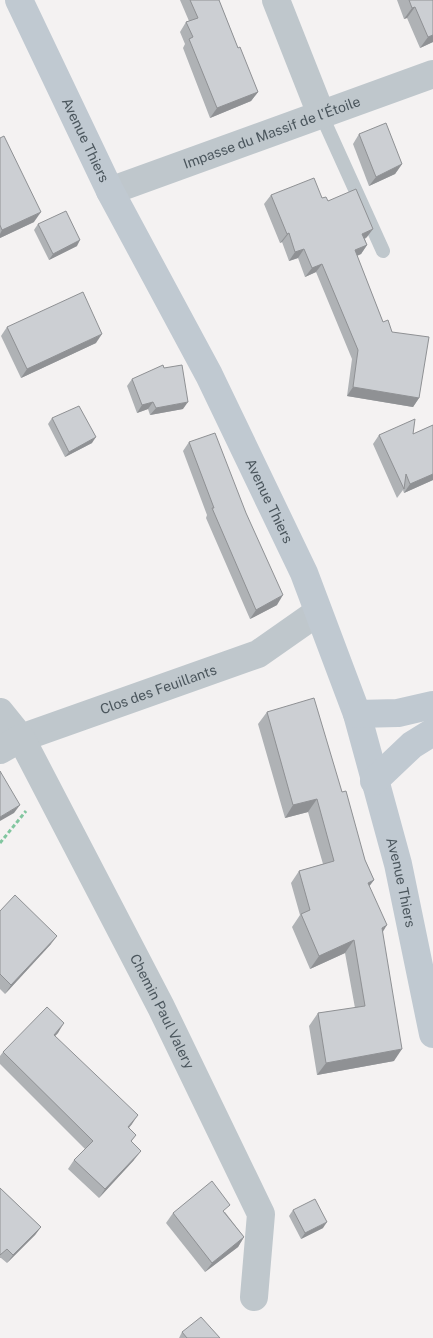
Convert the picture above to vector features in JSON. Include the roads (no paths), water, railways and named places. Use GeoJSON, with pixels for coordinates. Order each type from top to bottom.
{"type":"FeatureCollection","features":[{"type":"Feature","properties":{"kind":"main road","name":"Avenue Thiers"},"geometry":{"type":"LineString","coordinates":[[18,0],[110,191],[209,375],[304,573],[357,714],[374,782],[398,864],[433,1034]]}},
{"type":"Feature","properties":{"kind":"main road"},"geometry":{"type":"LineString","coordinates":[[357,714],[398,713],[433,705]]}},
{"type":"Feature","properties":{"kind":"main road"},"geometry":{"type":"LineString","coordinates":[[374,782],[412,746],[433,732]]}},
{"type":"Feature","properties":{"kind":"street"},"geometry":{"type":"LineString","coordinates":[[276,0],[321,114]]}},
{"type":"Feature","properties":{"kind":"street","name":"Impasse du Massif de l'Étoile"},"geometry":{"type":"LineString","coordinates":[[110,191],[433,74]]}},
{"type":"Feature","properties":{"kind":"street","name":"Clos des Feuillants"},"geometry":{"type":"LineString","coordinates":[[10,744],[258,654],[318,612]]}},
{"type":"Feature","properties":{"kind":"street"},"geometry":{"type":"LineString","coordinates":[[0,712],[10,744]]}},
{"type":"Feature","properties":{"kind":"street","name":"Chemin Paul Valery"},"geometry":{"type":"LineString","coordinates":[[10,744],[46,788],[161,1007],[261,1214],[254,1297]]}},
{"type":"Feature","properties":{"kind":"lane"},"geometry":{"type":"LineString","coordinates":[[321,114],[383,251]]}}]}
